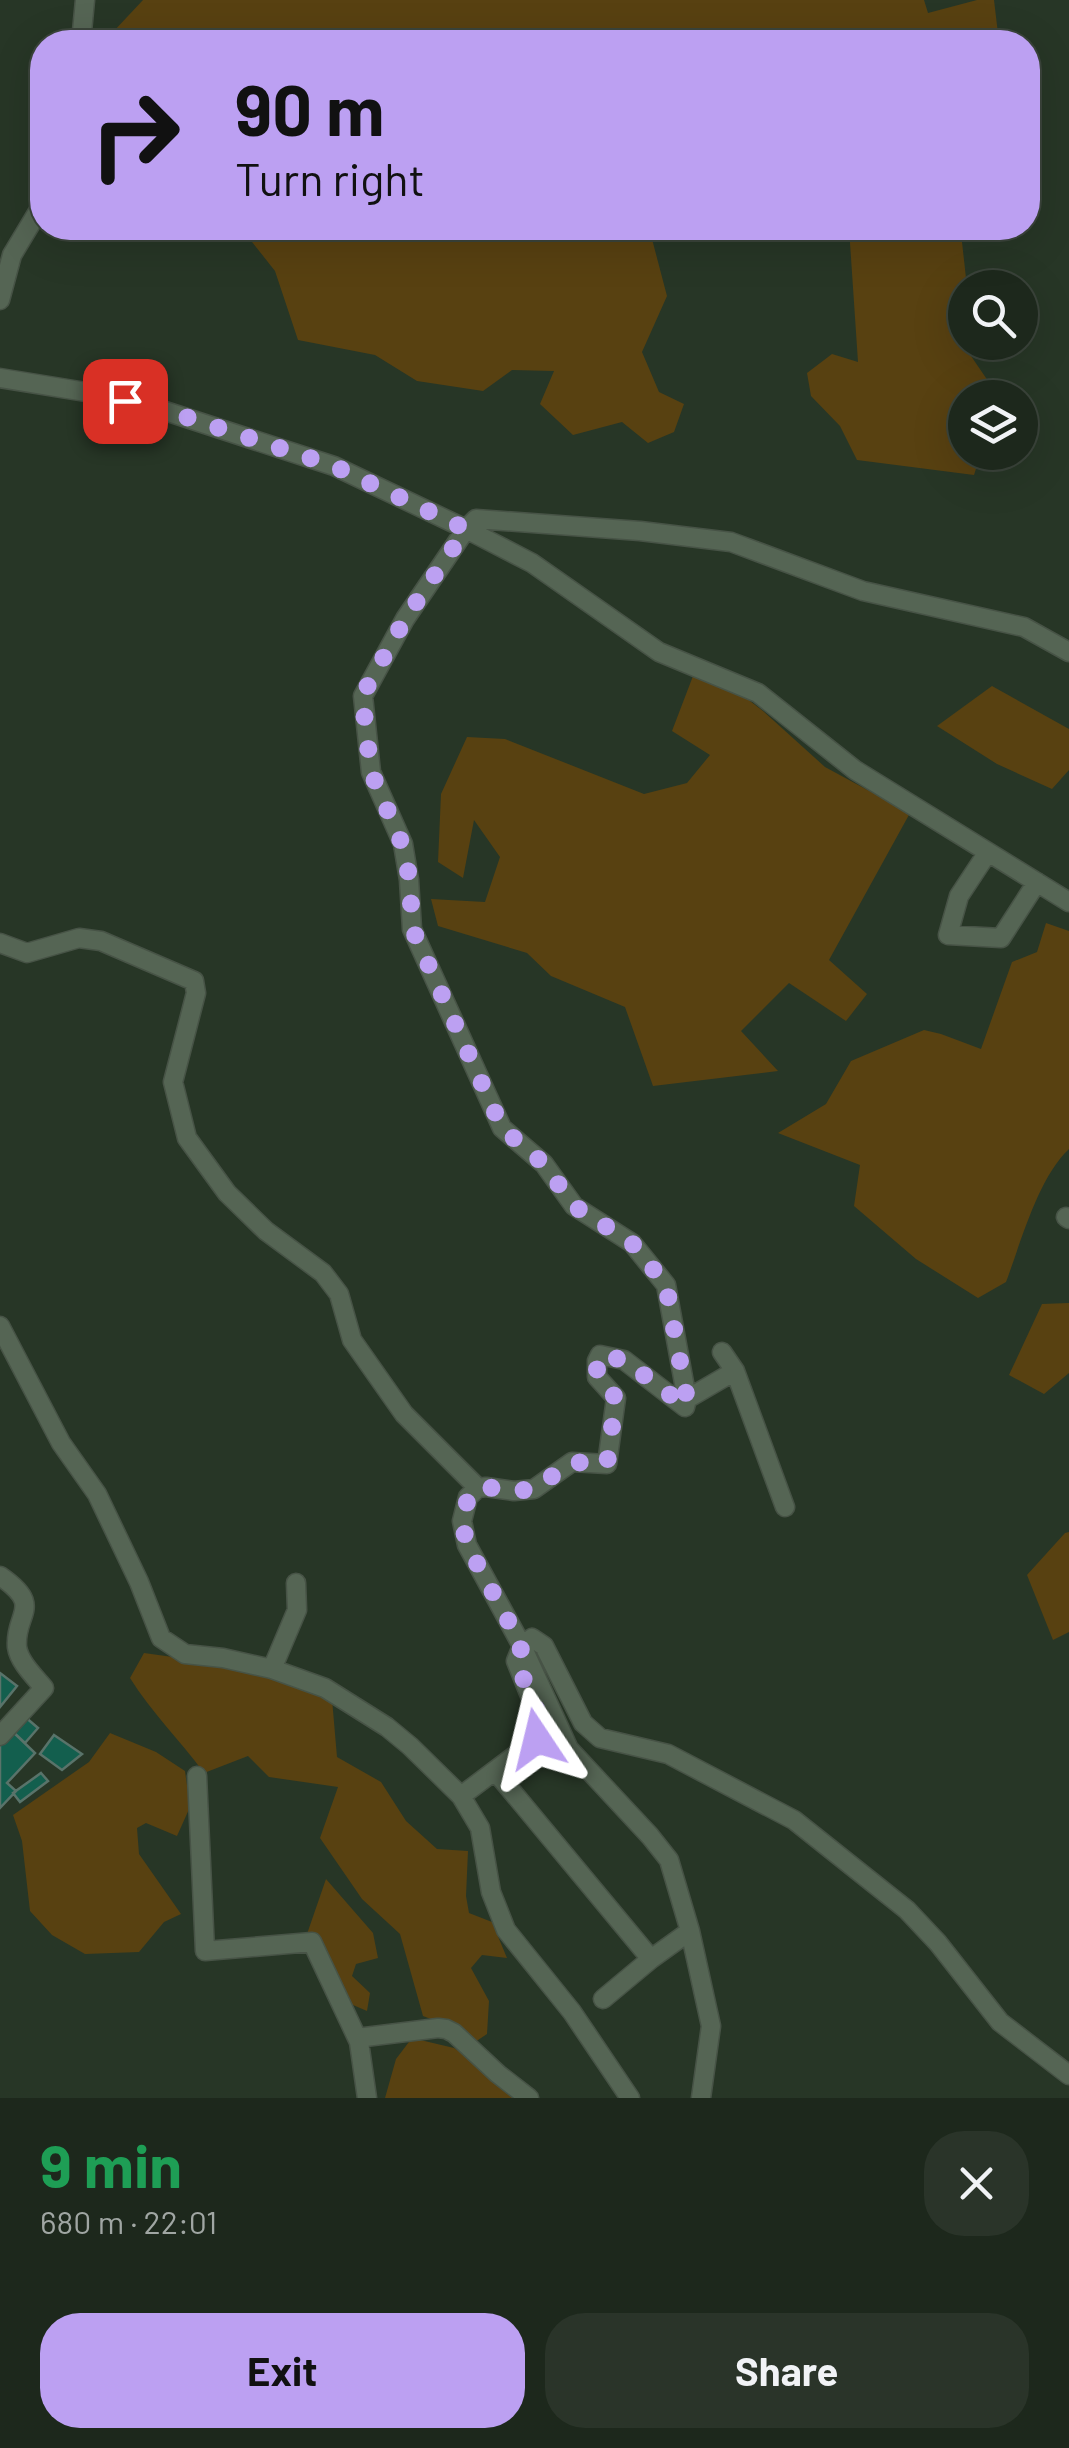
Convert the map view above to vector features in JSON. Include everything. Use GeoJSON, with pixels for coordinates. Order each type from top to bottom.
{"type":"FeatureCollection","features":[{"type":"Feature","properties":{"kind":"street"},"geometry":{"type":"LineString","coordinates":[[82,30],[85,0]]}},
{"type":"Feature","properties":{"kind":"street"},"geometry":{"type":"LineString","coordinates":[[0,300],[12,256],[30,225]]}},
{"type":"Feature","properties":{"kind":"street"},"geometry":{"type":"LineString","coordinates":[[0,378],[159,408],[334,466],[466,529],[532,563],[659,652],[758,693],[855,770],[1069,902]]}},
{"type":"Feature","properties":{"kind":"street"},"geometry":{"type":"LineString","coordinates":[[701,2098],[711,2026],[669,1860],[569,1749],[522,1646],[467,1545],[462,1522],[468,1498],[478,1488],[534,1489],[572,1462],[607,1464],[616,1398],[597,1376],[600,1355],[624,1360],[685,1406],[687,1399],[666,1285],[632,1243],[574,1206],[544,1164],[502,1128],[412,928],[410,880],[402,844],[371,772],[362,696],[405,619],[476,519],[732,542],[863,591],[1024,626],[1069,652]]}},
{"type":"Feature","properties":{"kind":"street"},"geometry":{"type":"LineString","coordinates":[[988,852],[959,896],[948,934],[1001,938],[1037,882]]}},
{"type":"Feature","properties":{"kind":"street"},"geometry":{"type":"LineString","coordinates":[[0,944],[26,953],[79,938],[101,941],[194,981],[196,993],[173,1082],[188,1138],[226,1193],[266,1231],[323,1273],[339,1294],[352,1340],[404,1414],[478,1488]]}},
{"type":"Feature","properties":{"kind":"street"},"geometry":{"type":"LineString","coordinates":[[0,1326],[62,1443],[97,1494],[161,1638],[185,1654],[272,1670],[325,1688],[387,1727],[461,1796],[480,1828],[491,1892],[506,1930],[572,2012],[630,2098]]}},
{"type":"Feature","properties":{"kind":"street"},"geometry":{"type":"LineString","coordinates":[[722,1352],[735,1371],[784,1508]]}},
{"type":"Feature","properties":{"kind":"street"},"geometry":{"type":"LineString","coordinates":[[687,1399],[735,1371]]}},
{"type":"Feature","properties":{"kind":"street"},"geometry":{"type":"LineString","coordinates":[[0,1576],[18,1592],[25,1605],[18,1650],[44,1688],[0,1736]]}},
{"type":"Feature","properties":{"kind":"street"},"geometry":{"type":"LineString","coordinates":[[272,1670],[298,1610],[296,1583]]}},
{"type":"Feature","properties":{"kind":"street"},"geometry":{"type":"LineString","coordinates":[[461,1796],[537,1739],[542,1723],[516,1661],[522,1646],[532,1638],[544,1646],[583,1723],[600,1738],[668,1754],[794,1820],[907,1910],[1000,2022],[1069,2075]]}},
{"type":"Feature","properties":{"kind":"street"},"geometry":{"type":"LineString","coordinates":[[496,1771],[651,1959]]}},
{"type":"Feature","properties":{"kind":"street"},"geometry":{"type":"LineString","coordinates":[[197,1776],[204,1951],[312,1942],[359,2042],[367,2098]]}},
{"type":"Feature","properties":{"kind":"street"},"geometry":{"type":"LineString","coordinates":[[603,2000],[690,1931]]}},
{"type":"Feature","properties":{"kind":"street"},"geometry":{"type":"LineString","coordinates":[[359,2042],[366,2037],[446,2028],[529,2098]]}},
{"type":"Feature","properties":{"kind":"shaded area"},"geometry":{"type":"Polygon","coordinates":[[[143,0],[924,0],[928,13],[977,0],[994,0],[998,30],[115,30],[143,0]]]}},
{"type":"Feature","properties":{"kind":"shaded area"},"geometry":{"type":"Polygon","coordinates":[[[250,240],[652,240],[667,296],[642,352],[659,392],[684,404],[674,432],[648,443],[622,422],[573,435],[540,404],[554,371],[512,370],[483,391],[417,381],[375,355],[298,340],[275,271],[250,240]]]}},
{"type":"Feature","properties":{"kind":"shaded area"},"geometry":{"type":"Polygon","coordinates":[[[850,240],[962,240],[965,270],[948,270],[948,360],[974,360],[987,380],[948,380],[948,470],[976,470],[974,475],[857,460],[840,426],[811,396],[807,373],[832,354],[858,362],[850,240]]]}},
{"type":"Feature","properties":{"kind":"shaded area"},"geometry":{"type":"Polygon","coordinates":[[[693,676],[737,691],[825,767],[910,813],[829,960],[867,994],[846,1021],[789,983],[741,1031],[778,1071],[653,1086],[625,1007],[551,976],[527,953],[438,926],[431,899],[485,902],[500,857],[474,820],[463,878],[438,862],[441,794],[467,737],[505,739],[644,794],[687,783],[710,755],[672,731],[693,676]]]}},
{"type":"Feature","properties":{"kind":"shaded area"},"geometry":{"type":"Polygon","coordinates":[[[992,686],[1069,729],[1069,770],[1052,789],[997,764],[937,726],[992,686]]]}},
{"type":"Feature","properties":{"kind":"shaded area"},"geometry":{"type":"Polygon","coordinates":[[[1046,923],[1069,931],[1069,1149],[1039,1193],[1006,1282],[978,1298],[916,1259],[854,1206],[860,1165],[778,1133],[826,1104],[851,1061],[924,1030],[981,1049],[1012,962],[1037,952],[1046,923]]]}},
{"type":"Feature","properties":{"kind":"shaded area"},"geometry":{"type":"Polygon","coordinates":[[[1069,1303],[1069,1373],[1044,1394],[1009,1375],[1042,1304],[1069,1303]]]}},
{"type":"Feature","properties":{"kind":"shaded area"},"geometry":{"type":"Polygon","coordinates":[[[1069,1532],[1069,1632],[1053,1640],[1027,1575],[1069,1532]]]}},
{"type":"Feature","properties":{"kind":"shaded area"},"geometry":{"type":"Polygon","coordinates":[[[144,1653],[284,1677],[332,1699],[337,1757],[381,1782],[406,1821],[437,1849],[468,1851],[469,1913],[492,1922],[507,1958],[482,1955],[471,1968],[489,2001],[487,2034],[472,2044],[423,2016],[400,1934],[362,1899],[320,1838],[338,1787],[269,1777],[248,1756],[204,1773],[130,1678],[144,1653]]]}},
{"type":"Feature","properties":{"kind":"shaded area"},"geometry":{"type":"Polygon","coordinates":[[[110,1733],[156,1752],[185,1771],[190,1807],[177,1836],[146,1823],[137,1828],[139,1854],[181,1914],[164,1922],[139,1952],[85,1954],[52,1935],[30,1911],[22,1841],[13,1815],[89,1762],[110,1733]]]}},
{"type":"Feature","properties":{"kind":"shaded area"},"geometry":{"type":"Polygon","coordinates":[[[326,1879],[373,1933],[378,1958],[356,1964],[352,1976],[370,1993],[367,2011],[346,2002],[307,1934],[326,1879]]]}},
{"type":"Feature","properties":{"kind":"shaded area"},"geometry":{"type":"Polygon","coordinates":[[[412,2038],[454,2048],[528,2098],[385,2098],[396,2059],[412,2038]]]}},
{"type":"Feature","properties":{"kind":"building"},"geometry":{"type":"Polygon","coordinates":[[[0,1673],[17,1686],[0,1707],[0,1673]]]}},
{"type":"Feature","properties":{"kind":"building"},"geometry":{"type":"Polygon","coordinates":[[[24,1716],[38,1728],[25,1743],[11,1730],[24,1716]]]}},
{"type":"Feature","properties":{"kind":"building"},"geometry":{"type":"Polygon","coordinates":[[[11,1730],[35,1753],[7,1783],[16,1791],[0,1808],[0,1742],[11,1730]]]}},
{"type":"Feature","properties":{"kind":"building"},"geometry":{"type":"Polygon","coordinates":[[[54,1735],[82,1754],[62,1770],[40,1754],[54,1735]]]}},
{"type":"Feature","properties":{"kind":"building"},"geometry":{"type":"Polygon","coordinates":[[[41,1773],[48,1781],[20,1802],[13,1793],[41,1773]]]}},
{"type":"Feature","properties":{"kind":"route"},"geometry":{"type":"LineString","coordinates":[[125,401],[159,408],[334,466],[466,529],[405,619],[362,696],[371,772],[402,844],[410,880],[412,928],[502,1128],[544,1164],[574,1206],[632,1243],[666,1285],[687,1399],[685,1406],[624,1360],[600,1355],[597,1376],[616,1398],[607,1464],[572,1462],[534,1489],[478,1488],[468,1498],[462,1522],[467,1545],[522,1646],[516,1661],[542,1723],[537,1739]]}}]}
